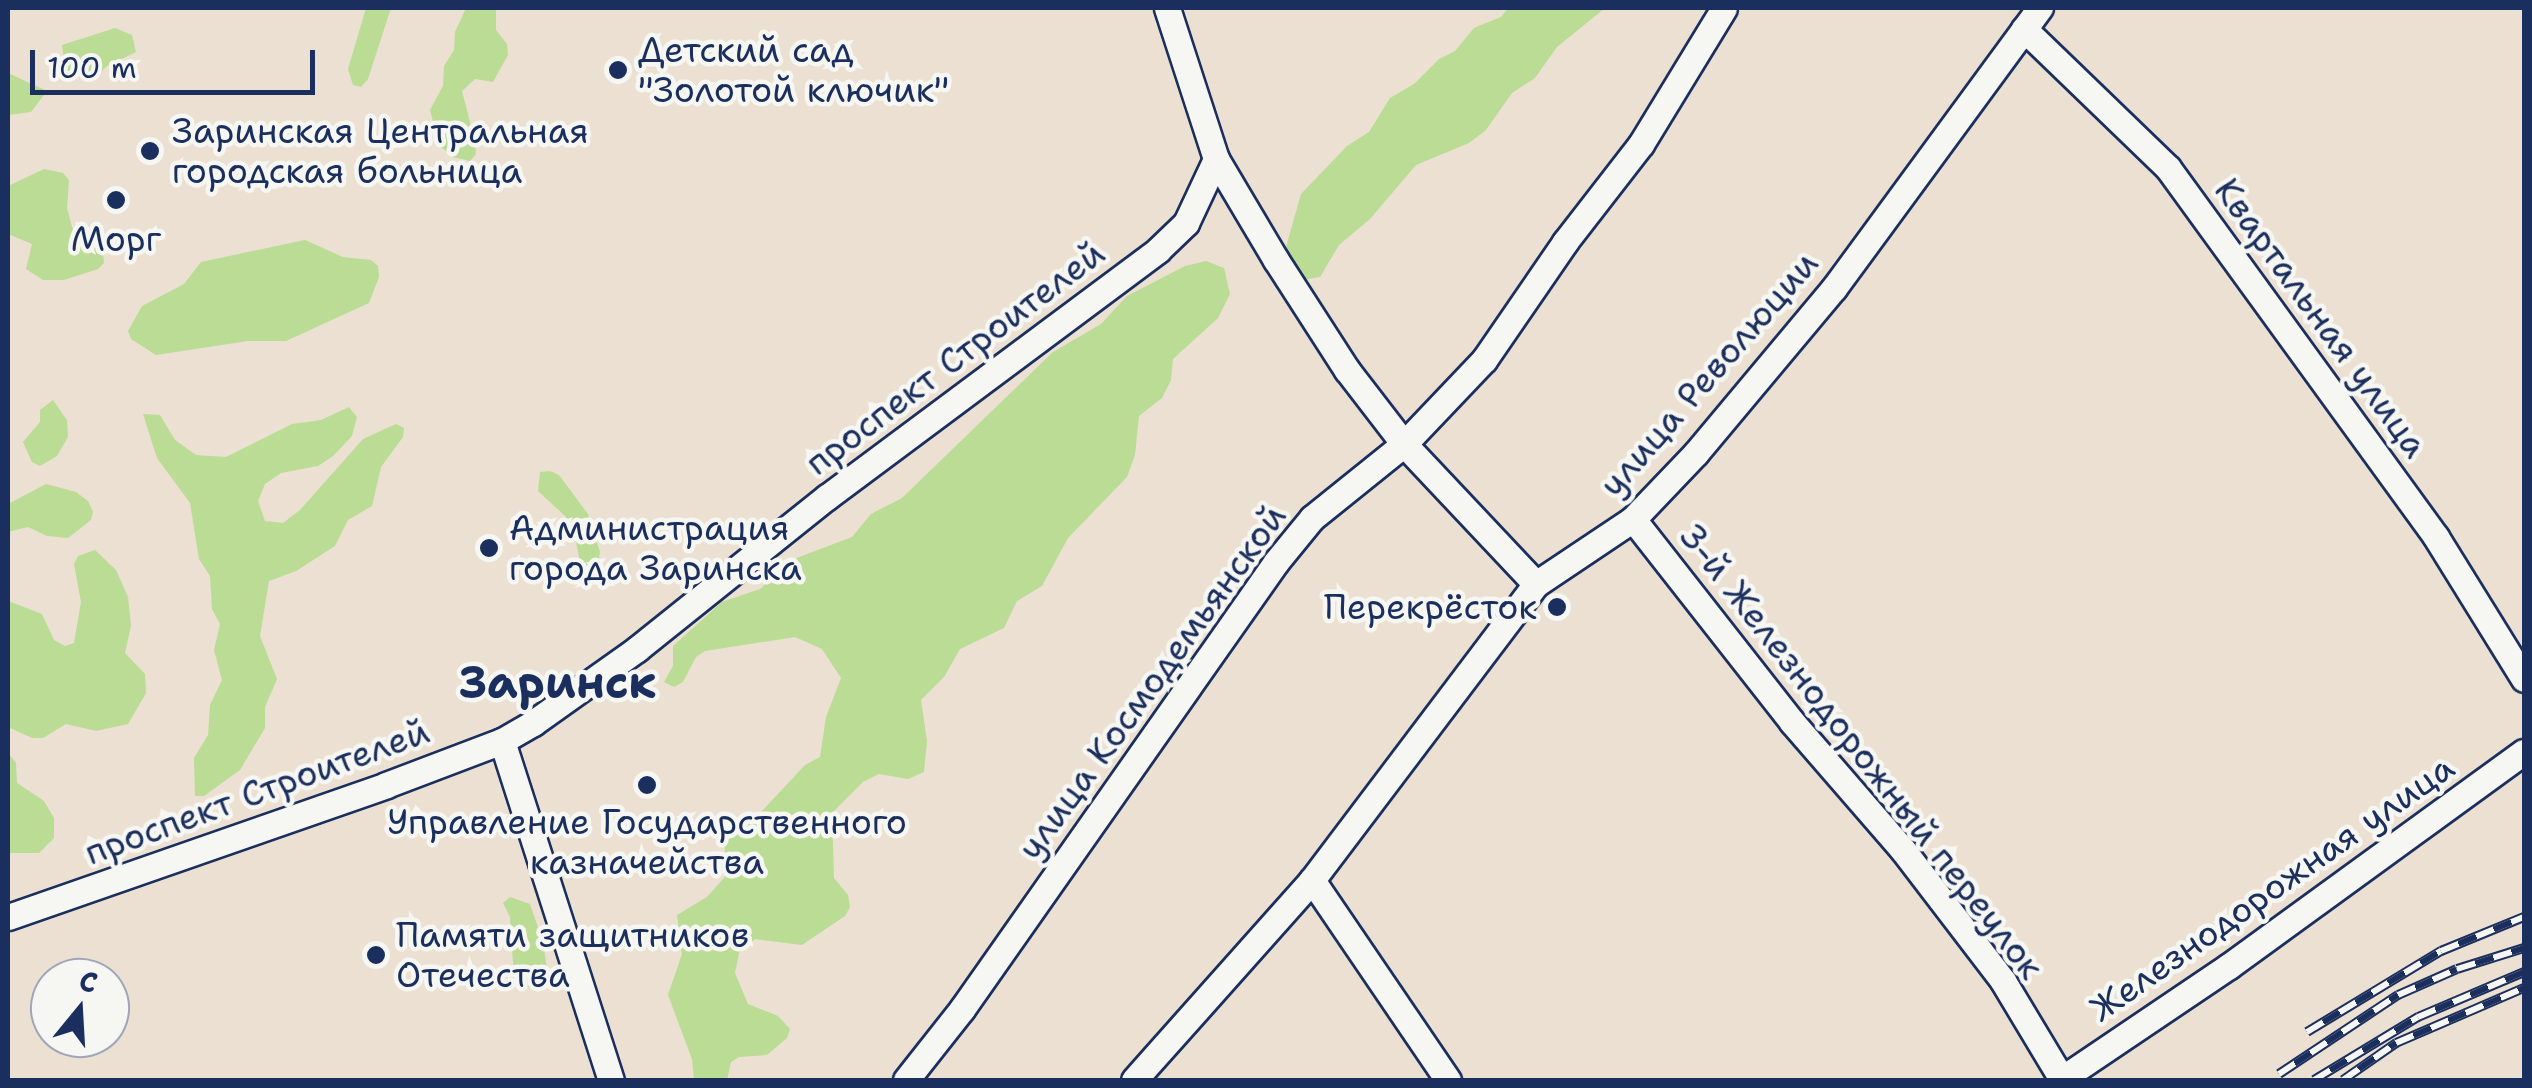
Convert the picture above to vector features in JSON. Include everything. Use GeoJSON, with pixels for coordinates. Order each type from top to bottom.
{"type":"FeatureCollection","features":[{"type":"Feature","properties":{"kind":"street"},"geometry":{"type":"LineString","coordinates":[[1167,8],[1216,159],[1347,370],[1404,444],[1536,584]]}},
{"type":"Feature","properties":{"kind":"street","name":"улица Космодемьянской"},"geometry":{"type":"LineString","coordinates":[[906,1080],[962,1009],[1276,562],[1312,518],[1404,444],[1484,360],[1565,242],[1640,144],[1724,8]]}},
{"type":"Feature","properties":{"kind":"street","name":"улица Революции"},"geometry":{"type":"LineString","coordinates":[[1134,1080],[1312,880],[1536,584],[1633,519],[1696,454],[1834,288],[2032,18]]}},
{"type":"Feature","properties":{"kind":"street","name":"Квартальная улица"},"geometry":{"type":"LineString","coordinates":[[2032,18],[2168,168],[2436,537],[2524,679]]}},
{"type":"Feature","properties":{"kind":"street","name":"проспект Строителей"},"geometry":{"type":"LineString","coordinates":[[8,917],[502,740],[637,649],[842,486],[1158,250],[1186,222],[1216,159]]}},
{"type":"Feature","properties":{"kind":"street","name":"3-й Железнодорожный переулок"},"geometry":{"type":"LineString","coordinates":[[1633,519],[1792,722],[1915,865],[2003,980],[2061,1080]]}},
{"type":"Feature","properties":{"kind":"street"},"geometry":{"type":"LineString","coordinates":[[502,740],[611,1080]]}},
{"type":"Feature","properties":{"kind":"street","name":"Железнодорожная улица"},"geometry":{"type":"LineString","coordinates":[[2061,1080],[2202,986],[2524,752]]}},
{"type":"Feature","properties":{"kind":"street"},"geometry":{"type":"LineString","coordinates":[[1312,880],[1448,1080]]}},
{"type":"Feature","properties":{"kind":"green space"},"geometry":{"type":"Polygon","coordinates":[[[366,8],[391,8],[368,79],[361,87],[353,85],[348,69],[366,8]]]}},
{"type":"Feature","properties":{"kind":"green space"},"geometry":{"type":"Polygon","coordinates":[[[466,8],[496,8],[496,30],[507,44],[508,55],[493,82],[475,79],[462,91],[475,142],[476,154],[470,161],[453,157],[439,145],[430,110],[443,86],[444,66],[454,50],[455,32],[466,8]]]}},
{"type":"Feature","properties":{"kind":"green space"},"geometry":{"type":"Polygon","coordinates":[[[1508,8],[1605,8],[1557,47],[1535,78],[1512,93],[1486,130],[1469,143],[1416,165],[1370,219],[1339,245],[1320,277],[1303,280],[1286,247],[1301,194],[1347,146],[1369,132],[1390,98],[1455,51],[1474,28],[1501,17],[1508,8]]]}},
{"type":"Feature","properties":{"kind":"green space"},"geometry":{"type":"Polygon","coordinates":[[[115,28],[132,35],[136,52],[107,66],[93,79],[65,70],[62,45],[115,28]]]}},
{"type":"Feature","properties":{"kind":"green space"},"geometry":{"type":"Polygon","coordinates":[[[8,73],[47,91],[31,112],[8,115],[8,73]]]}},
{"type":"Feature","properties":{"kind":"green space"},"geometry":{"type":"Polygon","coordinates":[[[44,169],[63,173],[69,180],[67,208],[72,227],[77,236],[103,252],[104,263],[98,269],[64,280],[43,280],[26,269],[32,244],[8,234],[8,186],[44,169]]]}},
{"type":"Feature","properties":{"kind":"green space"},"geometry":{"type":"Polygon","coordinates":[[[305,240],[343,257],[371,260],[378,266],[379,277],[369,303],[286,341],[248,341],[156,355],[131,339],[128,331],[142,306],[184,284],[201,262],[305,240]]]}},
{"type":"Feature","properties":{"kind":"green space"},"geometry":{"type":"Polygon","coordinates":[[[1206,261],[1224,268],[1230,294],[1218,318],[1173,359],[1171,380],[1162,398],[1139,416],[1135,455],[1127,477],[1068,538],[1042,586],[1017,601],[1004,628],[960,649],[944,677],[921,700],[927,741],[924,772],[908,779],[879,774],[863,782],[832,813],[834,878],[848,895],[850,907],[845,916],[802,945],[755,939],[739,953],[735,973],[748,1004],[778,1016],[790,1029],[787,1038],[767,1055],[739,1057],[731,1062],[727,1080],[694,1080],[692,1059],[668,995],[682,954],[677,915],[707,897],[724,878],[728,870],[724,844],[729,837],[746,828],[805,765],[820,757],[826,717],[841,678],[822,649],[795,637],[705,651],[696,657],[683,682],[674,687],[664,682],[673,666],[673,646],[722,602],[760,589],[789,561],[852,537],[871,514],[902,498],[1053,352],[1101,324],[1127,296],[1185,266],[1206,261]]]}},
{"type":"Feature","properties":{"kind":"green space"},"geometry":{"type":"Polygon","coordinates":[[[53,400],[67,420],[68,437],[57,456],[40,466],[32,462],[23,442],[40,422],[40,410],[53,400]]]}},
{"type":"Feature","properties":{"kind":"green space"},"geometry":{"type":"Polygon","coordinates":[[[349,407],[357,417],[352,436],[333,456],[318,466],[281,473],[265,484],[258,501],[265,521],[283,523],[300,510],[363,439],[396,424],[404,428],[403,437],[381,467],[372,506],[348,520],[335,546],[296,571],[269,581],[260,636],[277,679],[265,707],[265,728],[240,770],[204,796],[195,796],[194,758],[208,735],[210,705],[222,680],[214,650],[220,624],[212,609],[210,576],[199,559],[190,503],[157,458],[143,414],[160,415],[175,440],[196,455],[226,457],[292,424],[321,420],[349,407]]]}},
{"type":"Feature","properties":{"kind":"green space"},"geometry":{"type":"Polygon","coordinates":[[[540,472],[559,475],[588,514],[600,552],[597,570],[589,572],[581,567],[574,532],[565,516],[538,491],[540,472]]]}},
{"type":"Feature","properties":{"kind":"green space"},"geometry":{"type":"Polygon","coordinates":[[[46,484],[76,492],[88,501],[93,512],[91,520],[68,538],[47,536],[28,527],[8,532],[8,504],[46,484]]]}},
{"type":"Feature","properties":{"kind":"green space"},"geometry":{"type":"Polygon","coordinates":[[[95,550],[116,570],[128,597],[131,626],[125,653],[145,674],[146,693],[128,724],[96,731],[66,724],[43,738],[32,738],[8,727],[8,601],[42,614],[54,640],[65,646],[74,643],[81,602],[74,564],[78,556],[95,550]]]}},
{"type":"Feature","properties":{"kind":"green space"},"geometry":{"type":"Polygon","coordinates":[[[8,753],[16,763],[17,783],[44,801],[54,818],[54,838],[39,853],[8,853],[8,753]]]}},
{"type":"Feature","properties":{"kind":"green space"},"geometry":{"type":"Polygon","coordinates":[[[510,897],[530,904],[543,942],[547,969],[542,987],[535,992],[522,983],[513,963],[510,917],[503,903],[510,897]]]}},
{"type":"Feature","properties":{"kind":"railway"},"geometry":{"type":"LineString","coordinates":[[2307,1032],[2441,951],[2524,917]]}},
{"type":"Feature","properties":{"kind":"railway"},"geometry":{"type":"LineString","coordinates":[[2279,1074],[2398,995],[2457,969],[2524,948]]}},
{"type":"Feature","properties":{"kind":"railway"},"geometry":{"type":"LineString","coordinates":[[2314,1080],[2418,1017],[2524,972]]}},
{"type":"Feature","properties":{"kind":"railway"},"geometry":{"type":"LineString","coordinates":[[2343,1080],[2396,1043],[2524,988]]}},
{"type":"Feature","properties":{"kind":"place","name":"Детский сад \"Золотой ключик\""},"geometry":{"type":"Point","coordinates":[618,70]}},
{"type":"Feature","properties":{"kind":"place","name":"Заринская Центральная городская больница"},"geometry":{"type":"Point","coordinates":[150,151]}},
{"type":"Feature","properties":{"kind":"place","name":"Морг"},"geometry":{"type":"Point","coordinates":[116,200]}},
{"type":"Feature","properties":{"kind":"place","name":"Администрация города Заринска"},"geometry":{"type":"Point","coordinates":[489,548]}},
{"type":"Feature","properties":{"kind":"place","name":"Перекрёсток"},"geometry":{"type":"Point","coordinates":[1557,607]}},
{"type":"Feature","properties":{"kind":"place","name":"Управление Государственного казначейства"},"geometry":{"type":"Point","coordinates":[647,785]}},
{"type":"Feature","properties":{"kind":"place","name":"Памяти защитников Отечества"},"geometry":{"type":"Point","coordinates":[376,955]}},
{"type":"Feature","properties":{"kind":"district","name":"Заринск"},"geometry":{"type":"Point","coordinates":[558,683]}}]}
